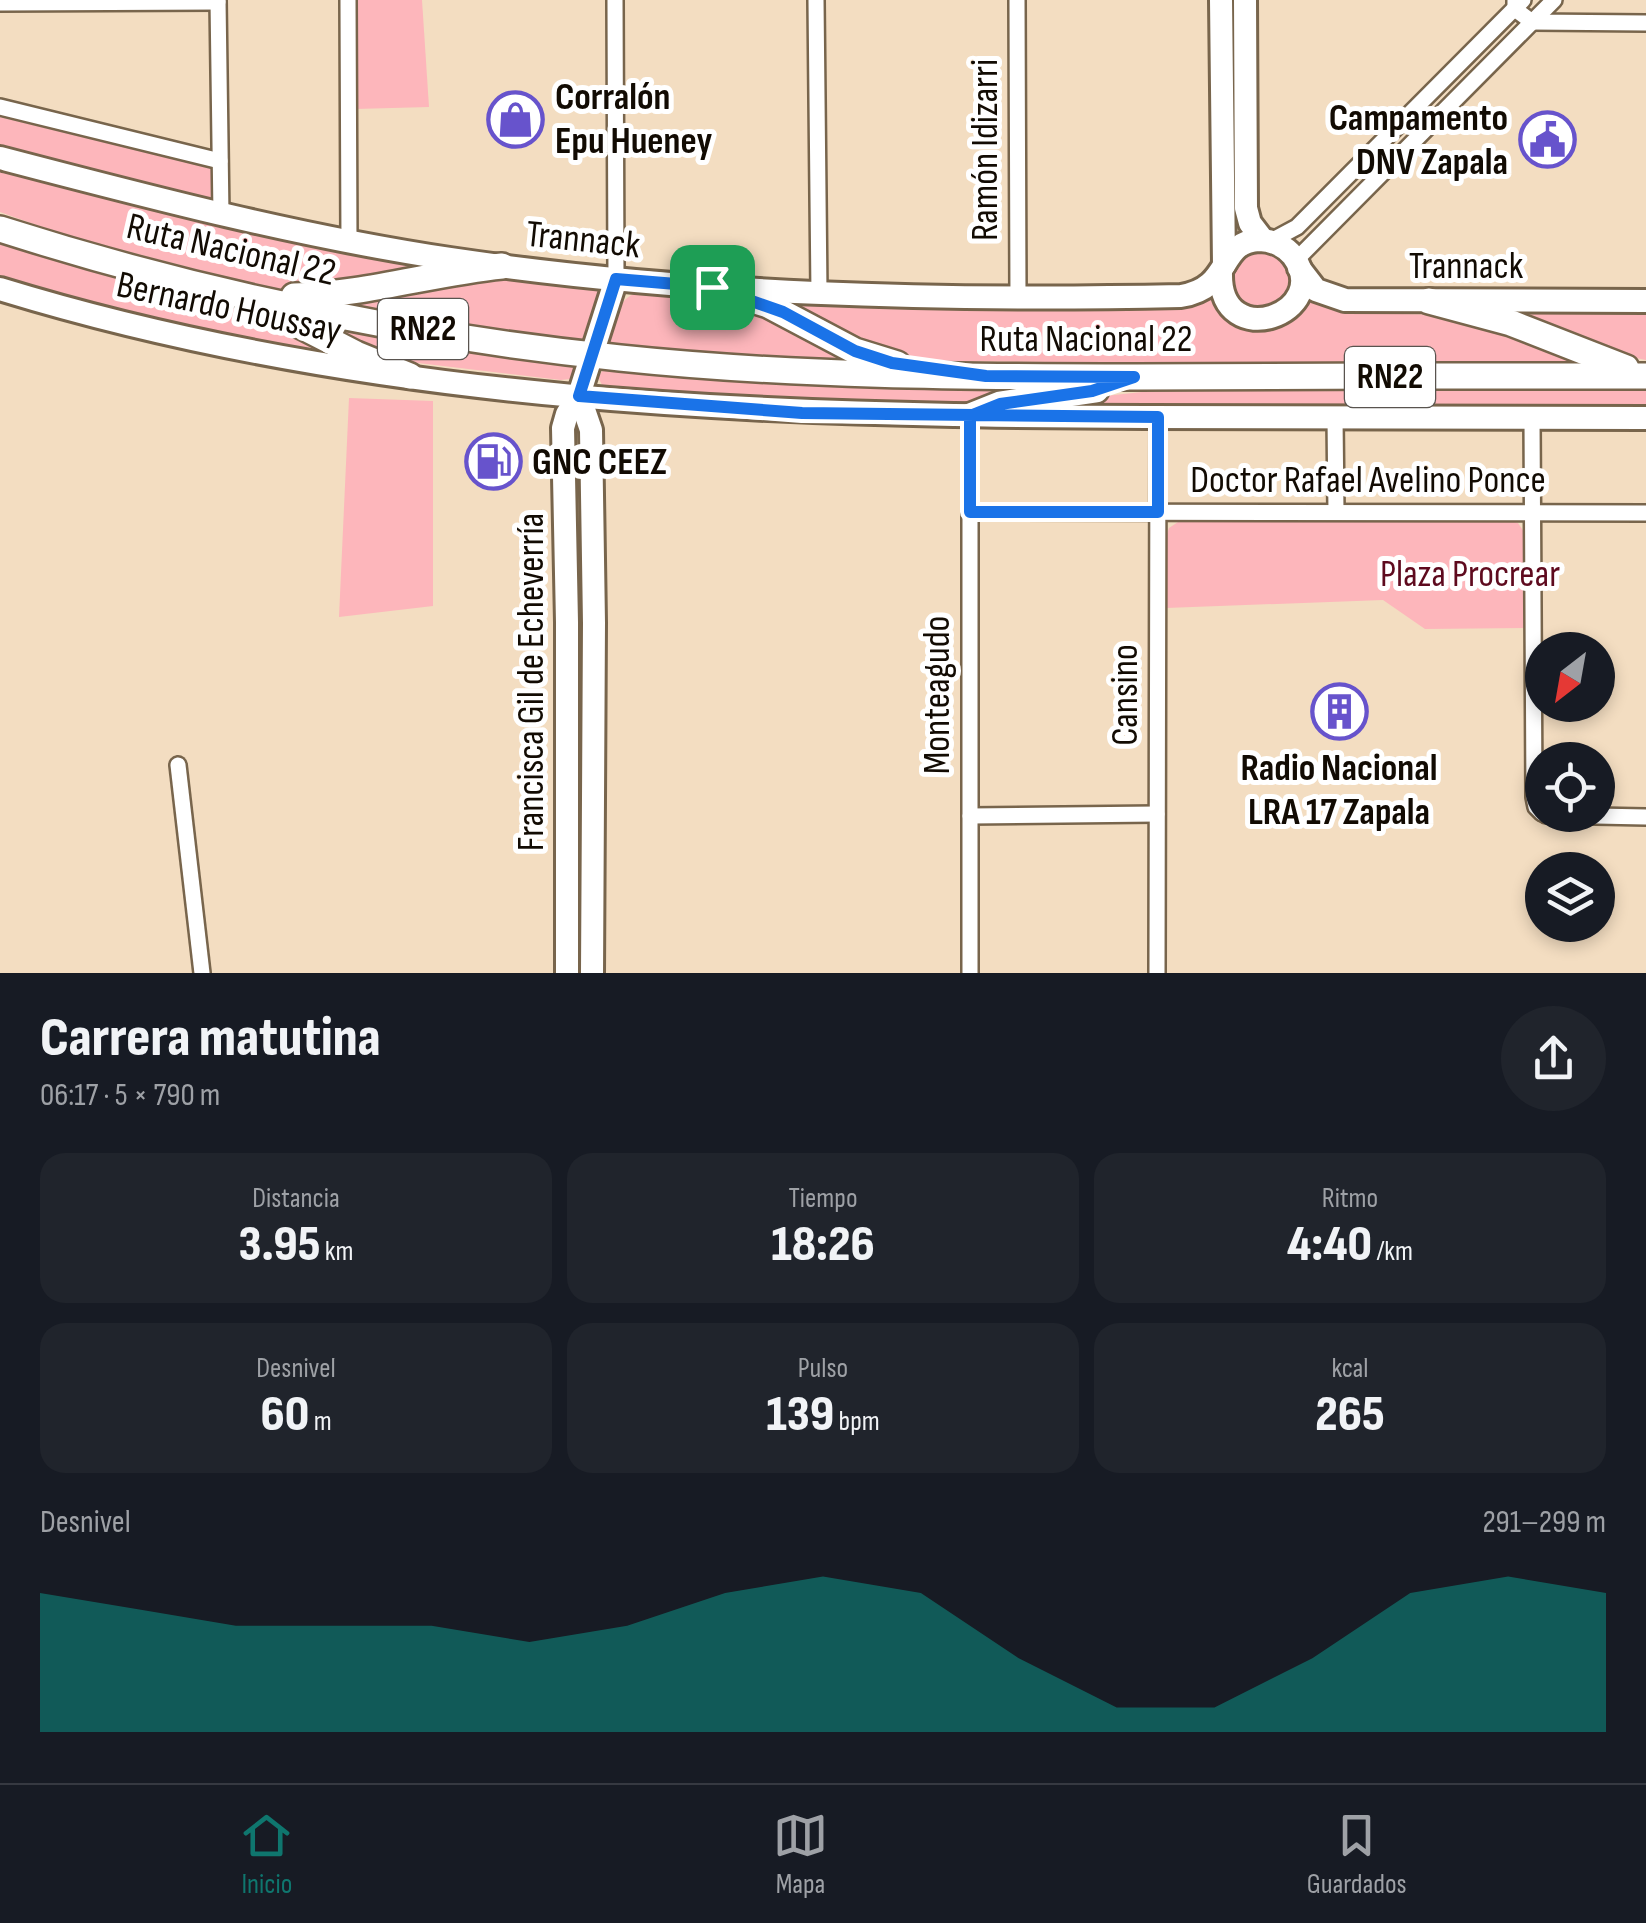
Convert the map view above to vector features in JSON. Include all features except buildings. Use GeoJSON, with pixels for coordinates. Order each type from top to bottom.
{"type":"FeatureCollection","features":[{"type":"Feature","properties":{"kind":"main road","name":"Ruta Nacional 22"},"geometry":{"type":"LineString","coordinates":[[3,228],[60,247],[255,297],[382,322],[593,354],[771,369],[986,376],[1646,374]]}},
{"type":"Feature","properties":{"kind":"main road"},"geometry":{"type":"LineString","coordinates":[[255,297],[338,294],[447,272],[502,266]]}},
{"type":"Feature","properties":{"kind":"main road"},"geometry":{"type":"LineString","coordinates":[[195,283],[266,308],[356,354],[410,376]]}},
{"type":"Feature","properties":{"kind":"main road"},"geometry":{"type":"LineString","coordinates":[[712,287],[783,312],[874,358],[986,376]]}},
{"type":"Feature","properties":{"kind":"main road"},"geometry":{"type":"LineString","coordinates":[[1429,301],[1511,323],[1599,360],[1646,374]]}},
{"type":"Feature","properties":{"kind":"main road"},"geometry":{"type":"LineString","coordinates":[[970,416],[1000,404],[1092,391],[1134,377]]}},
{"type":"Feature","properties":{"kind":"street"},"geometry":{"type":"LineString","coordinates":[[348,0],[349,242]]}},
{"type":"Feature","properties":{"kind":"street"},"geometry":{"type":"LineString","coordinates":[[615,0],[616,279]]}},
{"type":"Feature","properties":{"kind":"street"},"geometry":{"type":"LineString","coordinates":[[816,0],[819,293]]}},
{"type":"Feature","properties":{"kind":"street","name":"Ramón Idizarri"},"geometry":{"type":"LineString","coordinates":[[1018,0],[1018,299]]}},
{"type":"Feature","properties":{"kind":"street"},"geometry":{"type":"LineString","coordinates":[[1222,0],[1224,295],[1238,313],[1260,320],[1282,314],[1290,307],[1300,286],[1297,264],[1554,0]]}},
{"type":"Feature","properties":{"kind":"street"},"geometry":{"type":"LineString","coordinates":[[1245,0],[1246,208],[1250,223],[1267,241],[1297,228],[1518,3],[1532,22]]}},
{"type":"Feature","properties":{"kind":"street"},"geometry":{"type":"LineString","coordinates":[[0,3],[218,1],[221,216]]}},
{"type":"Feature","properties":{"kind":"street"},"geometry":{"type":"LineString","coordinates":[[1532,22],[1646,23]]}},
{"type":"Feature","properties":{"kind":"street"},"geometry":{"type":"LineString","coordinates":[[0,107],[220,161]]}},
{"type":"Feature","properties":{"kind":"street","name":"Trannack"},"geometry":{"type":"LineString","coordinates":[[0,158],[221,216],[349,242],[616,279],[819,293],[1018,299],[1181,296],[1206,289],[1244,244],[1267,241],[1285,248],[1309,284],[1334,298],[1646,301]]}},
{"type":"Feature","properties":{"kind":"street","name":"Francisca Gil de Echeverría"},"geometry":{"type":"LineString","coordinates":[[567,973],[563,428],[579,396],[616,279]]}},
{"type":"Feature","properties":{"kind":"street","name":"Bernardo Houssay"},"geometry":{"type":"LineString","coordinates":[[0,289],[185,340],[284,359],[579,396],[802,413],[1646,418]]}},
{"type":"Feature","properties":{"kind":"street","name":"Francisca Gil de Echeverría"},"geometry":{"type":"LineString","coordinates":[[579,396],[591,430],[592,973]]}},
{"type":"Feature","properties":{"kind":"street","name":"Monteagudo"},"geometry":{"type":"LineString","coordinates":[[970,416],[970,973]]}},
{"type":"Feature","properties":{"kind":"street","name":"Cansino"},"geometry":{"type":"LineString","coordinates":[[1158,417],[1158,973]]}},
{"type":"Feature","properties":{"kind":"street"},"geometry":{"type":"LineString","coordinates":[[1335,418],[1336,512]]}},
{"type":"Feature","properties":{"kind":"street"},"geometry":{"type":"LineString","coordinates":[[1532,418],[1534,742]]}},
{"type":"Feature","properties":{"kind":"street","name":"Doctor Rafael Avelino Ponce"},"geometry":{"type":"LineString","coordinates":[[970,512],[1646,513]]}},
{"type":"Feature","properties":{"kind":"street"},"geometry":{"type":"LineString","coordinates":[[567,622],[594,623]]}},
{"type":"Feature","properties":{"kind":"street"},"geometry":{"type":"LineString","coordinates":[[178,765],[202,973]]}},
{"type":"Feature","properties":{"kind":"street"},"geometry":{"type":"LineString","coordinates":[[970,816],[1158,814]]}},
{"type":"Feature","properties":{"kind":"street"},"geometry":{"type":"LineString","coordinates":[[1615,816],[1646,817]]}},
{"type":"Feature","properties":{"kind":"green space"},"geometry":{"type":"Polygon","coordinates":[[[354,0],[422,0],[429,107],[355,109],[354,0]]]}},
{"type":"Feature","properties":{"kind":"green space"},"geometry":{"type":"Polygon","coordinates":[[[0,117],[212,168],[213,201],[0,146],[0,117]]]}},
{"type":"Feature","properties":{"kind":"green space"},"geometry":{"type":"Polygon","coordinates":[[[0,167],[447,266],[290,290],[269,288],[67,236],[0,212],[0,167]]]}},
{"type":"Feature","properties":{"kind":"green space"},"geometry":{"type":"Polygon","coordinates":[[[0,237],[248,310],[354,361],[215,337],[0,279],[0,237]]]}},
{"type":"Feature","properties":{"kind":"green space"},"geometry":{"type":"Polygon","coordinates":[[[1262,250],[1284,261],[1293,284],[1274,309],[1244,306],[1234,288],[1237,264],[1262,250]]]}},
{"type":"Feature","properties":{"kind":"green space"},"geometry":{"type":"Polygon","coordinates":[[[480,273],[594,285],[601,296],[587,339],[581,344],[317,302],[480,273]]]}},
{"type":"Feature","properties":{"kind":"green space"},"geometry":{"type":"Polygon","coordinates":[[[634,294],[738,303],[873,364],[610,346],[618,309],[634,294]]]}},
{"type":"Feature","properties":{"kind":"green space"},"geometry":{"type":"Polygon","coordinates":[[[1209,294],[1248,328],[1284,324],[1309,299],[1350,313],[1453,315],[1603,366],[926,361],[884,354],[771,300],[1209,294]]]}},
{"type":"Feature","properties":{"kind":"green space"},"geometry":{"type":"Polygon","coordinates":[[[1484,308],[1646,309],[1646,360],[1616,354],[1484,308]]]}},
{"type":"Feature","properties":{"kind":"green space"},"geometry":{"type":"Polygon","coordinates":[[[290,313],[575,360],[577,367],[570,379],[561,380],[393,360],[290,313]]]}},
{"type":"Feature","properties":{"kind":"green space"},"geometry":{"type":"Polygon","coordinates":[[[605,367],[1072,387],[930,407],[604,389],[598,377],[605,367]]]}},
{"type":"Feature","properties":{"kind":"green space"},"geometry":{"type":"Polygon","coordinates":[[[1151,391],[1646,391],[1646,412],[1046,409],[1151,391]]]}},
{"type":"Feature","properties":{"kind":"green space"},"geometry":{"type":"Polygon","coordinates":[[[349,398],[433,401],[433,606],[339,617],[349,398]]]}},
{"type":"Feature","properties":{"kind":"green space","name":"Plaza Procrear"},"geometry":{"type":"Polygon","coordinates":[[[1178,522],[1518,523],[1524,532],[1525,628],[1425,629],[1383,600],[1166,608],[1166,537],[1169,528],[1178,522]]]}},
{"type":"Feature","properties":{"kind":"place","name":"Corralón Epu Hueney"},"geometry":{"type":"Point","coordinates":[516,119]}},
{"type":"Feature","properties":{"kind":"place","name":"Campamento DNV Zapala"},"geometry":{"type":"Point","coordinates":[1547,140]}},
{"type":"Feature","properties":{"kind":"place","name":"GNC CEEZ"},"geometry":{"type":"Point","coordinates":[493,462]}},
{"type":"Feature","properties":{"kind":"place","name":"Radio Nacional LRA 17 Zapala"},"geometry":{"type":"Point","coordinates":[1339,711]}},
{"type":"Feature","properties":{"kind":"route"},"geometry":{"type":"LineString","coordinates":[[712,287],[616,279],[579,396],[802,413],[970,416],[1158,417],[1158,512],[970,512],[970,416],[1000,404],[1092,391],[1134,377],[986,376],[892,363],[840,344],[783,312],[712,287]]}}]}
